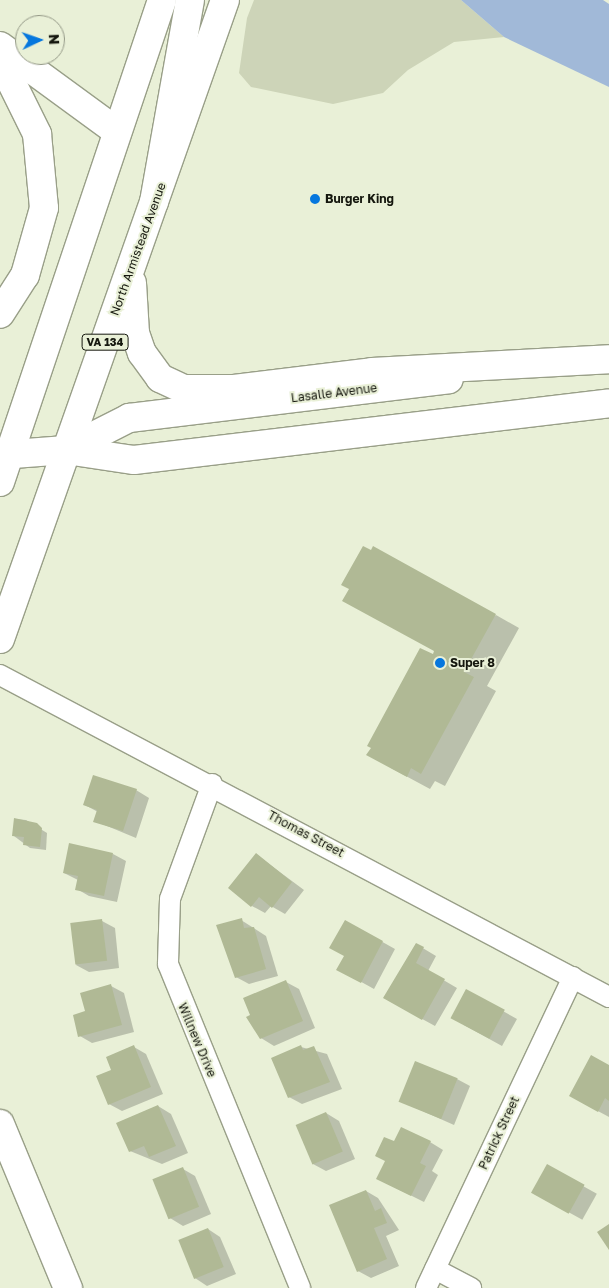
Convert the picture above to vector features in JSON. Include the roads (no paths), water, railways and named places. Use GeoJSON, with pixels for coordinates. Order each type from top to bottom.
{"type":"FeatureCollection","features":[{"type":"Feature","properties":{"kind":"main road"},"geometry":{"type":"LineString","coordinates":[[0,482],[5,455],[162,0]]}},
{"type":"Feature","properties":{"kind":"main road"},"geometry":{"type":"LineString","coordinates":[[154,202],[190,0]]}},
{"type":"Feature","properties":{"kind":"main road","name":"North Armistead Avenue"},"geometry":{"type":"LineString","coordinates":[[0,639],[225,0]]}},
{"type":"Feature","properties":{"kind":"main road"},"geometry":{"type":"LineString","coordinates":[[0,46],[116,131]]}},
{"type":"Feature","properties":{"kind":"main road"},"geometry":{"type":"LineString","coordinates":[[0,59],[37,134],[44,199],[38,241],[26,276],[0,314]]}},
{"type":"Feature","properties":{"kind":"main road"},"geometry":{"type":"LineString","coordinates":[[132,266],[134,333],[142,353],[160,378],[184,389],[234,389],[372,372],[609,359]]}},
{"type":"Feature","properties":{"kind":"main road","name":"Lasalle Avenue"},"geometry":{"type":"LineString","coordinates":[[66,450],[129,418],[609,359]]}},
{"type":"Feature","properties":{"kind":"main road","name":"Lasalle Avenue"},"geometry":{"type":"LineString","coordinates":[[5,455],[66,450],[134,460],[609,403]]}},
{"type":"Feature","properties":{"kind":"main road"},"geometry":{"type":"LineString","coordinates":[[0,1124],[68,1288]]}},
{"type":"Feature","properties":{"kind":"street","name":"Thomas Street"},"geometry":{"type":"LineString","coordinates":[[0,675],[212,784],[609,998]]}},
{"type":"Feature","properties":{"kind":"street","name":"Willnew Drive"},"geometry":{"type":"LineString","coordinates":[[212,784],[170,899],[168,964],[300,1288]]}},
{"type":"Feature","properties":{"kind":"street","name":"Patrick Street"},"geometry":{"type":"LineString","coordinates":[[426,1288],[573,977]]}},
{"type":"Feature","properties":{"kind":"street"},"geometry":{"type":"LineString","coordinates":[[435,1269],[471,1288]]}},
{"type":"Feature","properties":{"kind":"water"},"geometry":{"type":"Polygon","coordinates":[[[461,0],[603,0],[609,4],[609,87],[504,37],[461,0]]]}},
{"type":"Feature","properties":{"kind":"place","name":"Burger King"},"geometry":{"type":"Point","coordinates":[315,199]}},
{"type":"Feature","properties":{"kind":"place","name":"Super 8"},"geometry":{"type":"Point","coordinates":[440,663]}}]}
